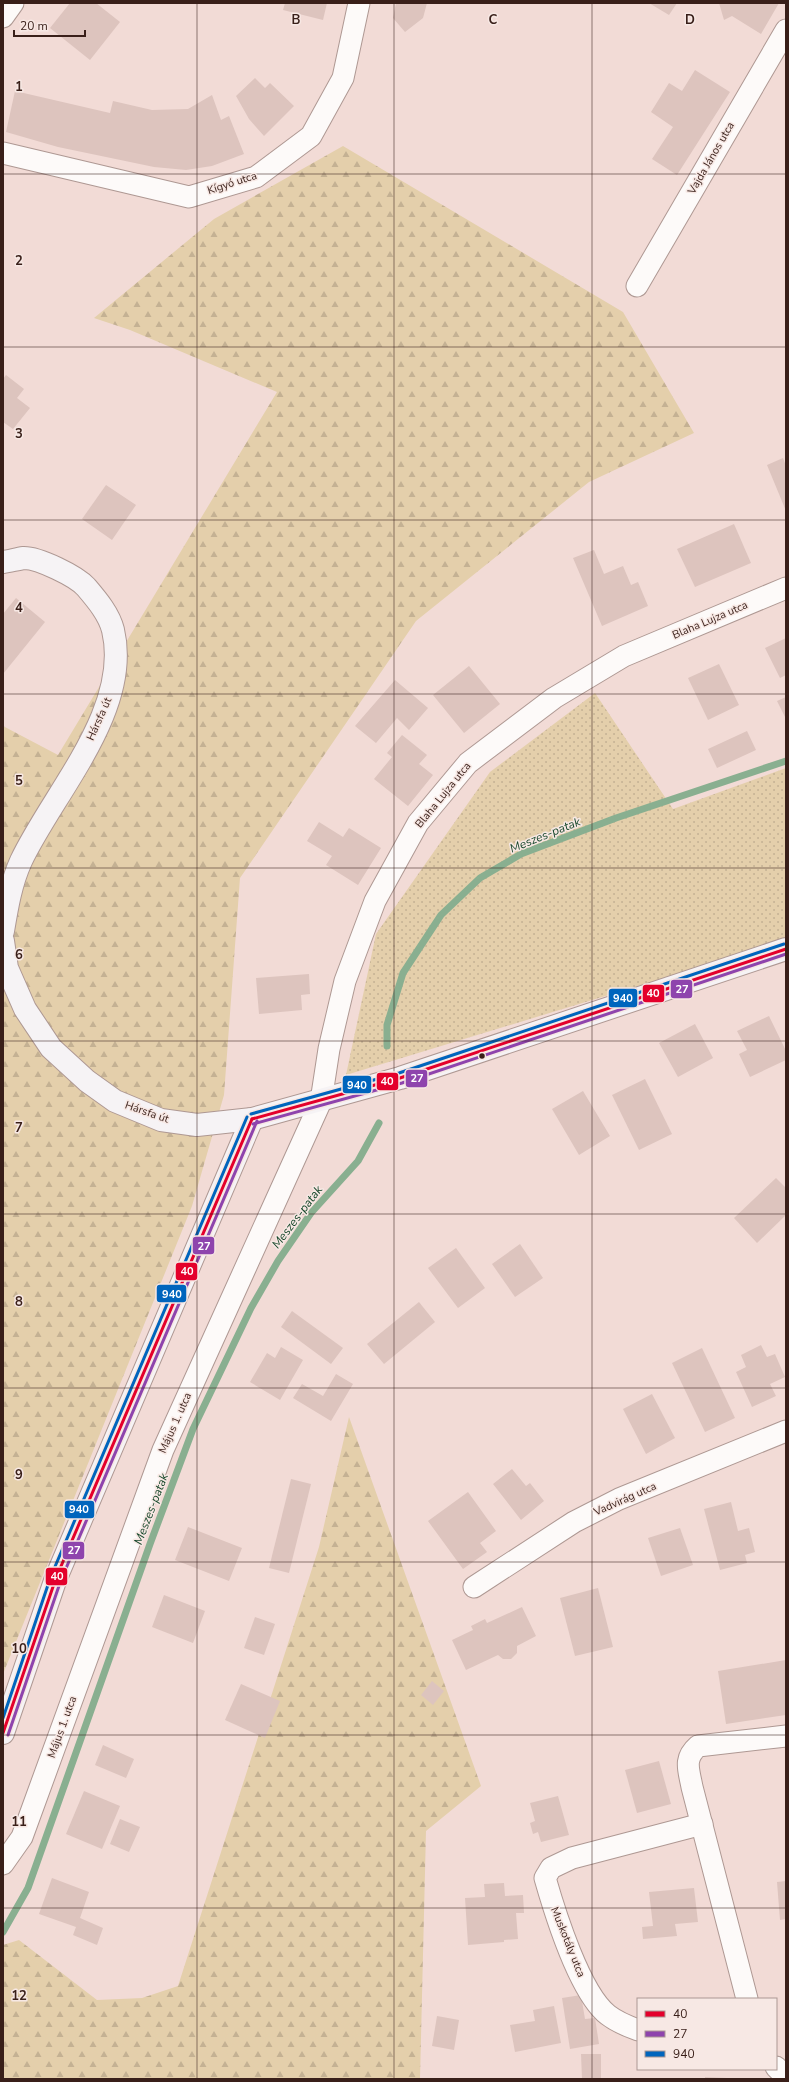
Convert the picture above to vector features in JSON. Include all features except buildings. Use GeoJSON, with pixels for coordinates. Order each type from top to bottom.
{"type":"FeatureCollection","features":[{"type":"Feature","properties":{"kind":"street"},"geometry":{"type":"LineString","coordinates":[[3,17],[13,3]]}},
{"type":"Feature","properties":{"kind":"street","name":"Kígyó utca"},"geometry":{"type":"LineString","coordinates":[[3,153],[189,197],[256,177],[310,136],[343,78],[359,3]]}},
{"type":"Feature","properties":{"kind":"street","name":"Vajda János utca"},"geometry":{"type":"LineString","coordinates":[[637,286],[786,30]]}},
{"type":"Feature","properties":{"kind":"street","name":"Hársfa út"},"geometry":{"type":"LineString","coordinates":[[3,562],[25,558],[57,568],[82,583],[101,604],[113,630],[116,662],[112,690],[98,727],[21,861],[8,899],[3,931]]}},
{"type":"Feature","properties":{"kind":"street","name":"Blaha Lujza utca"},"geometry":{"type":"LineString","coordinates":[[320,1101],[329,1049],[345,981],[375,901],[418,823],[468,763],[554,698],[624,656],[786,588]]}},
{"type":"Feature","properties":{"kind":"street","name":"Hársfa út"},"geometry":{"type":"LineString","coordinates":[[3,940],[7,968],[25,1009],[51,1048],[87,1081],[115,1101],[161,1120],[197,1125],[252,1119],[400,1078],[786,949]]}},
{"type":"Feature","properties":{"kind":"street","name":"Május 1. utca"},"geometry":{"type":"LineString","coordinates":[[3,1864],[22,1837],[163,1450],[320,1101]]}},
{"type":"Feature","properties":{"kind":"street"},"geometry":{"type":"LineString","coordinates":[[3,1733],[56,1578],[252,1119]]}},
{"type":"Feature","properties":{"kind":"street","name":"Vadvirág utca"},"geometry":{"type":"LineString","coordinates":[[474,1587],[574,1522],[619,1499],[786,1431]]}},
{"type":"Feature","properties":{"kind":"street"},"geometry":{"type":"LineString","coordinates":[[747,1998],[702,1824],[688,1761],[691,1752],[698,1746],[786,1736]]}},
{"type":"Feature","properties":{"kind":"street","name":"Muskotály utca"},"geometry":{"type":"LineString","coordinates":[[637,2030],[622,2024],[607,2014],[591,1996],[559,1924],[545,1878],[551,1868],[572,1858],[702,1824]]}},
{"type":"Feature","properties":{"kind":"street"},"geometry":{"type":"LineString","coordinates":[[777,2068],[786,2077]]}},
{"type":"Feature","properties":{"kind":"green space"},"geometry":{"type":"Polygon","coordinates":[[[343,146],[623,312],[694,433],[589,482],[416,621],[240,878],[224,1095],[192,1206],[3,1674],[3,726],[58,755],[277,392],[130,330],[94,318],[214,219],[343,146]]]}},
{"type":"Feature","properties":{"kind":"green space"},"geometry":{"type":"Polygon","coordinates":[[[595,693],[673,809],[786,768],[786,941],[346,1075],[376,934],[490,772],[595,693]]]}},
{"type":"Feature","properties":{"kind":"green space"},"geometry":{"type":"Polygon","coordinates":[[[349,1417],[481,1786],[426,1831],[420,2079],[3,2079],[3,1945],[19,1940],[97,2000],[142,1998],[178,1986],[319,1547],[349,1417]]]}},
{"type":"Feature","properties":{"kind":"waterway","name":"Meszes-patak"},"geometry":{"type":"LineString","coordinates":[[387,1046],[387,1025],[403,973],[441,915],[480,878],[521,854],[616,818],[786,761]]}},
{"type":"Feature","properties":{"kind":"waterway","name":"Meszes-patak"},"geometry":{"type":"LineString","coordinates":[[3,1932],[28,1888],[150,1544],[193,1429],[251,1308],[278,1261],[311,1213],[358,1161],[379,1123]]}},
{"type":"Feature","properties":{"kind":"transit line","name":"940"},"geometry":{"type":"LineString","coordinates":[[251,1114],[399,1073],[784,944]]}},
{"type":"Feature","properties":{"kind":"transit line","name":"40"},"geometry":{"type":"LineString","coordinates":[[252,1119],[400,1078],[786,949]]}},
{"type":"Feature","properties":{"kind":"transit line","name":"27"},"geometry":{"type":"LineString","coordinates":[[253,1124],[402,1083],[786,954]]}},
{"type":"Feature","properties":{"kind":"transit line","name":"940"},"geometry":{"type":"LineString","coordinates":[[3,1718],[51,1576],[247,1117]]}},
{"type":"Feature","properties":{"kind":"transit line","name":"40"},"geometry":{"type":"LineString","coordinates":[[3,1733],[56,1578],[252,1119]]}},
{"type":"Feature","properties":{"kind":"transit line","name":"27"},"geometry":{"type":"LineString","coordinates":[[8,1735],[61,1580],[257,1121]]}}]}
